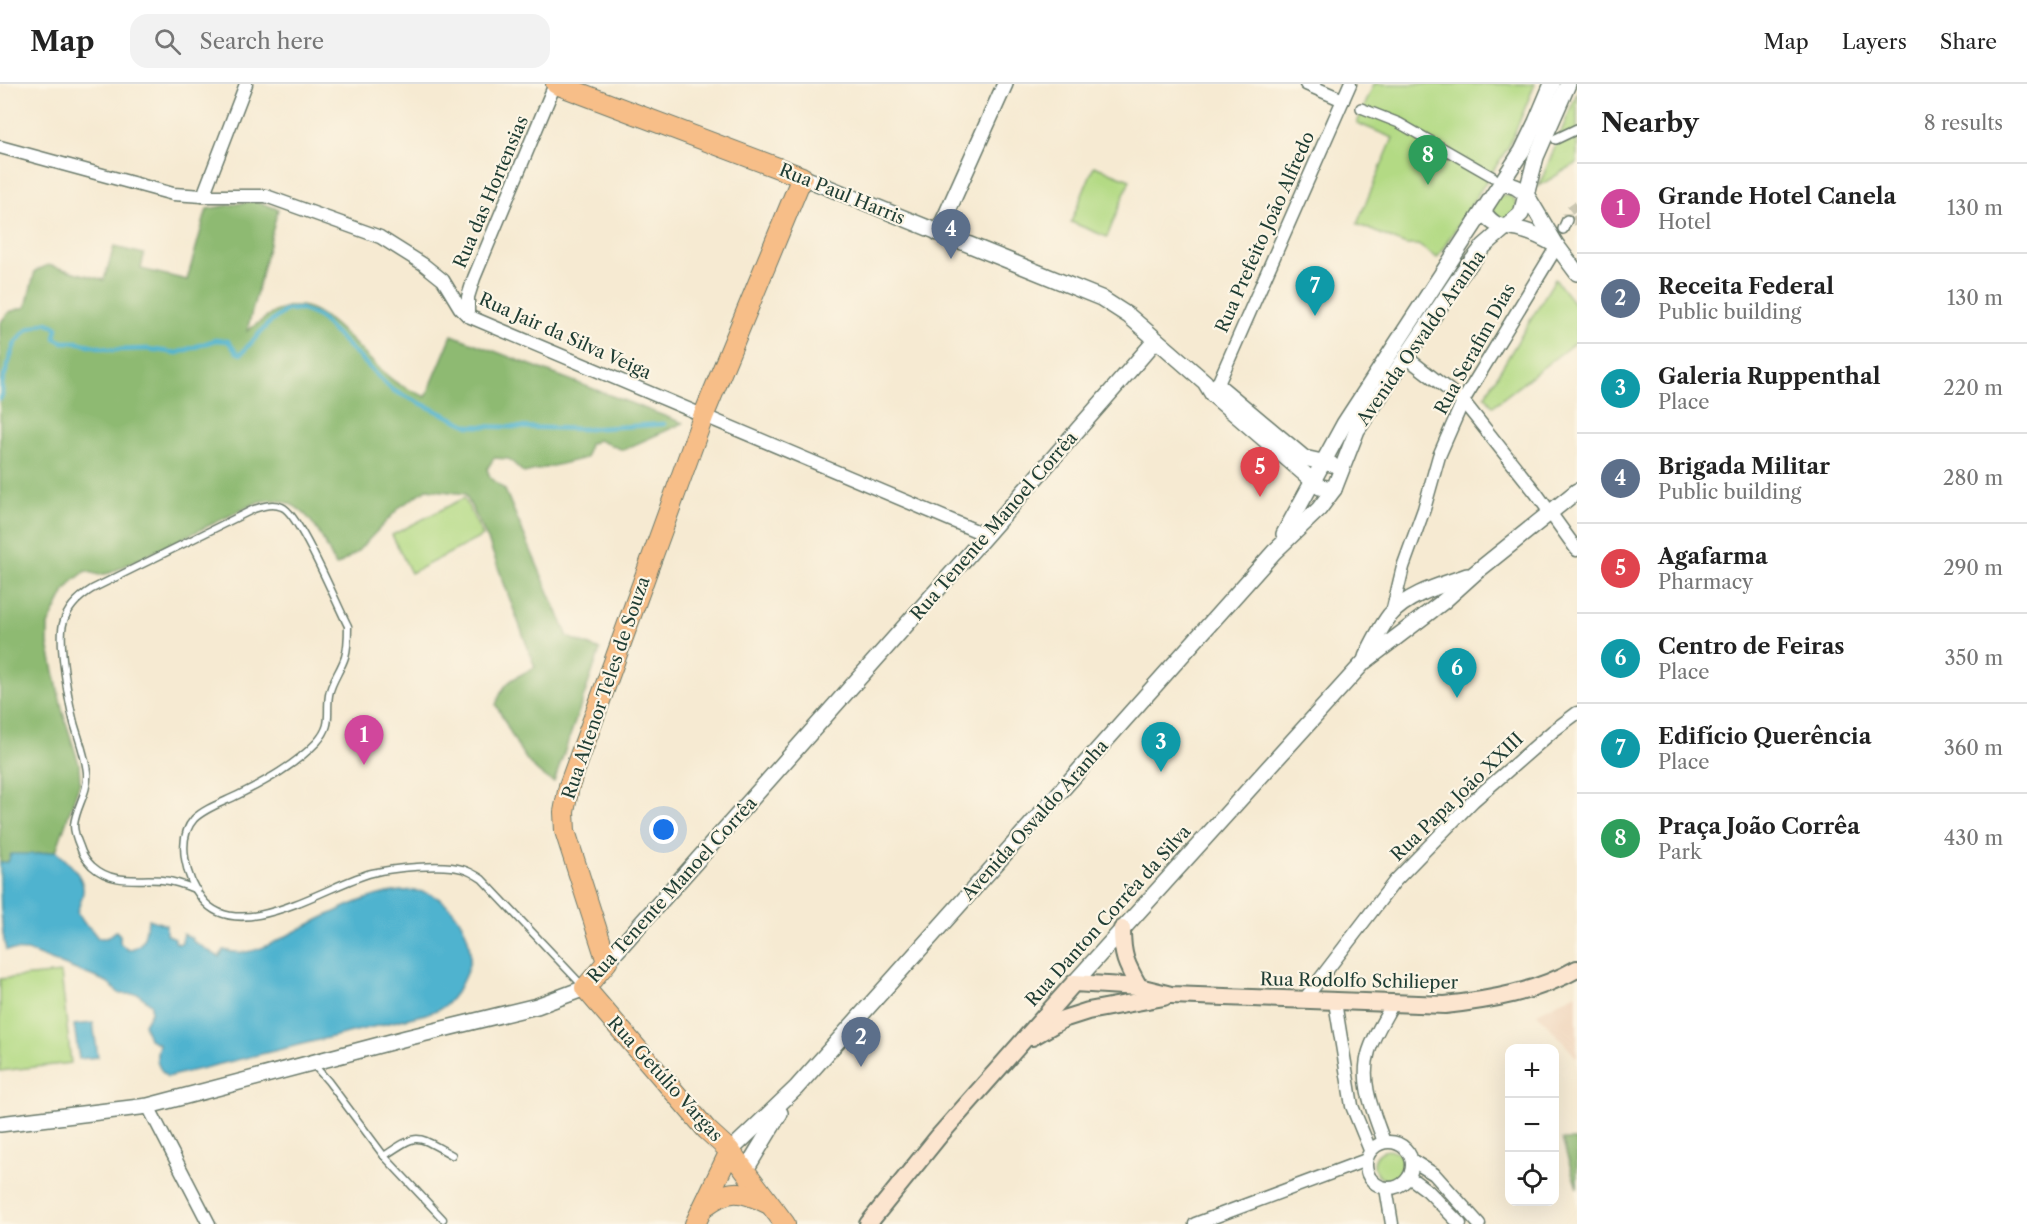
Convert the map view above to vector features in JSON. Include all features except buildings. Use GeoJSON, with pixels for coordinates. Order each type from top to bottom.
{"type":"FeatureCollection","features":[{"type":"Feature","properties":{"kind":"main road","name":"Rua Paul Harris"},"geometry":{"type":"LineString","coordinates":[[556,84],[802,177]]}},
{"type":"Feature","properties":{"kind":"main road","name":"Rua Altenor Teles de Souza"},"geometry":{"type":"LineString","coordinates":[[607,962],[565,831],[564,812],[569,786],[703,417],[802,177]]}},
{"type":"Feature","properties":{"kind":"main road"},"geometry":{"type":"LineString","coordinates":[[1122,929],[1122,952],[1139,987]]}},
{"type":"Feature","properties":{"kind":"main road","name":"Rua Tenente Manoel Corrêa"},"geometry":{"type":"LineString","coordinates":[[585,988],[607,962]]}},
{"type":"Feature","properties":{"kind":"main road","name":"Rua Rodolfo Schilieper"},"geometry":{"type":"LineString","coordinates":[[1074,983],[1139,987],[1171,995],[1392,1005],[1445,1005],[1486,1000],[1528,990],[1577,969]]}},
{"type":"Feature","properties":{"kind":"main road","name":"Rua Danton Corrêa da Silva"},"geometry":{"type":"LineString","coordinates":[[868,1224],[939,1136],[1074,983]]}},
{"type":"Feature","properties":{"kind":"main road","name":"Rua Getúlio Vargas"},"geometry":{"type":"LineString","coordinates":[[585,988],[707,1130],[730,1151],[745,1171]]}},
{"type":"Feature","properties":{"kind":"main road","name":"Rua Rodolfo Schilieper"},"geometry":{"type":"LineString","coordinates":[[1021,1044],[1063,1019],[1088,1011],[1171,995]]}},
{"type":"Feature","properties":{"kind":"main road","name":"Avenida Osvaldo Aranha"},"geometry":{"type":"LineString","coordinates":[[695,1224],[730,1151]]}},
{"type":"Feature","properties":{"kind":"main road"},"geometry":{"type":"LineString","coordinates":[[745,1171],[785,1224]]}},
{"type":"Feature","properties":{"kind":"main road"},"geometry":{"type":"LineString","coordinates":[[705,1206],[717,1197],[737,1192],[751,1195],[767,1203]]}},
{"type":"Feature","properties":{"kind":"main road","name":"Rua Danton Corrêa da Silva"},"geometry":{"type":"LineString","coordinates":[[859,1224],[886,1200]]}},
{"type":"Feature","properties":{"kind":"street"},"geometry":{"type":"LineString","coordinates":[[203,196],[246,84]]}},
{"type":"Feature","properties":{"kind":"street","name":"Rua das Hortensias"},"geometry":{"type":"LineString","coordinates":[[468,316],[468,297],[474,278],[556,84]]}},
{"type":"Feature","properties":{"kind":"street"},"geometry":{"type":"LineString","coordinates":[[938,233],[1005,84]]}},
{"type":"Feature","properties":{"kind":"street"},"geometry":{"type":"LineString","coordinates":[[1306,84],[1343,100]]}},
{"type":"Feature","properties":{"kind":"street","name":"Rua Prefeito João Alfredo"},"geometry":{"type":"LineString","coordinates":[[1212,387],[1350,84]]}},
{"type":"Feature","properties":{"kind":"street","name":"Avenida Osvaldo Aranha"},"geometry":{"type":"LineString","coordinates":[[1274,552],[1344,424],[1398,338],[1484,211],[1497,180],[1527,141],[1552,84]]}},
{"type":"Feature","properties":{"kind":"street","name":"Avenida Osvaldo Aranha"},"geometry":{"type":"LineString","coordinates":[[730,1151],[796,1088],[1274,552],[1319,508],[1334,489],[1357,430],[1461,275],[1484,246],[1503,227],[1521,214],[1536,157],[1568,84]]}},
{"type":"Feature","properties":{"kind":"street"},"geometry":{"type":"LineString","coordinates":[[1362,108],[1399,123],[1497,180],[1516,187],[1526,194],[1557,246],[1577,273]]}},
{"type":"Feature","properties":{"kind":"street"},"geometry":{"type":"LineString","coordinates":[[1556,139],[1577,129]]}},
{"type":"Feature","properties":{"kind":"street","name":"Rua Jair da Silva Veiga"},"geometry":{"type":"LineString","coordinates":[[0,147],[173,194],[266,196],[380,237],[443,280],[460,308],[468,316],[986,536]]}},
{"type":"Feature","properties":{"kind":"street","name":"Rua Paul Harris"},"geometry":{"type":"LineString","coordinates":[[802,177],[1101,298],[1129,316],[1212,387],[1279,445],[1320,487],[1334,489]]}},
{"type":"Feature","properties":{"kind":"street"},"geometry":{"type":"LineString","coordinates":[[1484,211],[1493,223],[1527,231],[1557,246]]}},
{"type":"Feature","properties":{"kind":"street","name":"Rua Serafim Dias"},"geometry":{"type":"LineString","coordinates":[[1392,613],[1403,567],[1424,509],[1439,456],[1463,401],[1557,246]]}},
{"type":"Feature","properties":{"kind":"street","name":"Rua Tenente Manoel Corrêa"},"geometry":{"type":"LineString","coordinates":[[607,962],[986,536],[1156,340]]}},
{"type":"Feature","properties":{"kind":"street"},"geometry":{"type":"LineString","coordinates":[[1406,357],[1463,401],[1536,493],[1577,550]]}},
{"type":"Feature","properties":{"kind":"street","name":"Rua Paul Harris"},"geometry":{"type":"LineString","coordinates":[[1279,445],[1304,458],[1329,463],[1341,471]]}},
{"type":"Feature","properties":{"kind":"street","name":"Rua Danton Corrêa da Silva"},"geometry":{"type":"LineString","coordinates":[[1074,983],[1364,662],[1444,601],[1475,573],[1577,491]]}},
{"type":"Feature","properties":{"kind":"street","name":"Rua Danton Corrêa da Silva"},"geometry":{"type":"LineString","coordinates":[[1364,662],[1380,629],[1392,613],[1412,598],[1475,573]]}},
{"type":"Feature","properties":{"kind":"street"},"geometry":{"type":"LineString","coordinates":[[1388,643],[1392,613]]}},
{"type":"Feature","properties":{"kind":"street","name":"Rua Papa João XXIII"},"geometry":{"type":"LineString","coordinates":[[1304,1000],[1395,881],[1473,801],[1577,713]]}},
{"type":"Feature","properties":{"kind":"street","name":"Rua Tenente Manoel Corrêa"},"geometry":{"type":"LineString","coordinates":[[0,1124],[148,1106],[537,1006],[585,988]]}},
{"type":"Feature","properties":{"kind":"street"},"geometry":{"type":"LineString","coordinates":[[1335,1002],[1352,1106],[1368,1155],[1366,1169],[1370,1178],[1377,1185],[1395,1188],[1409,1177],[1413,1161]]}},
{"type":"Feature","properties":{"kind":"street"},"geometry":{"type":"LineString","coordinates":[[1384,1142],[1369,1100],[1366,1068],[1369,1051],[1392,1005]]}},
{"type":"Feature","properties":{"kind":"street","name":"Avenida Osvaldo Aranha"},"geometry":{"type":"LineString","coordinates":[[745,1171],[760,1143],[796,1088]]}},
{"type":"Feature","properties":{"kind":"street"},"geometry":{"type":"LineString","coordinates":[[148,1106],[209,1224]]}},
{"type":"Feature","properties":{"kind":"street"},"geometry":{"type":"LineString","coordinates":[[1195,1224],[1368,1155],[1384,1142],[1399,1143],[1410,1154],[1413,1161],[1434,1174],[1479,1224]]}},
{"type":"Feature","properties":{"kind":"street"},"geometry":{"type":"LineString","coordinates":[[1409,1177],[1428,1191],[1460,1224]]}},
{"type":"Feature","properties":{"kind":"street"},"geometry":{"type":"LineString","coordinates":[[1386,1188],[1392,1224]]}},
{"type":"Feature","properties":{"kind":"lane"},"geometry":{"type":"LineString","coordinates":[[197,890],[171,881],[152,879],[132,881],[110,877],[91,866],[82,853],[74,825],[88,782],[86,757],[69,699],[62,638],[63,624],[72,605],[92,589],[254,509],[275,505],[284,507],[298,524],[348,626],[348,643],[345,657],[329,694],[328,723],[315,743],[279,773],[201,813],[189,826],[184,840],[185,862],[201,898],[210,907],[241,918],[283,909],[371,873],[410,868],[463,869],[483,879],[585,988]]}},
{"type":"Feature","properties":{"kind":"lane"},"geometry":{"type":"LineString","coordinates":[[312,1063],[384,1156],[443,1219]]}},
{"type":"Feature","properties":{"kind":"lane"},"geometry":{"type":"LineString","coordinates":[[384,1156],[408,1139],[421,1138],[452,1155]]}},
{"type":"Feature","properties":{"kind":"shaded area"},"geometry":{"type":"Polygon","coordinates":[[[1577,993],[1577,1058],[1537,1013],[1577,993]]]}},
{"type":"Feature","properties":{"kind":"green space"},"geometry":{"type":"Polygon","coordinates":[[[1374,84],[1535,84],[1509,146],[1437,258],[1418,245],[1406,245],[1357,224],[1393,138],[1357,123],[1374,84]]]}},
{"type":"Feature","properties":{"kind":"green space"},"geometry":{"type":"Polygon","coordinates":[[[1577,93],[1577,163],[1539,186],[1577,93]]]}},
{"type":"Feature","properties":{"kind":"green space"},"geometry":{"type":"Polygon","coordinates":[[[1094,166],[1130,180],[1107,237],[1071,222],[1094,166]]]}},
{"type":"Feature","properties":{"kind":"green space"},"geometry":{"type":"Polygon","coordinates":[[[1505,195],[1513,199],[1517,207],[1513,215],[1505,219],[1497,215],[1493,207],[1497,199],[1505,195]]]}},
{"type":"Feature","properties":{"kind":"green space"},"geometry":{"type":"Polygon","coordinates":[[[254,201],[278,209],[247,331],[272,314],[286,308],[300,306],[312,309],[337,327],[386,375],[400,385],[426,397],[452,335],[683,423],[623,450],[598,440],[589,444],[586,458],[524,473],[509,459],[494,458],[487,469],[490,477],[505,490],[568,637],[600,650],[554,782],[543,776],[526,759],[496,705],[506,685],[535,667],[488,540],[465,494],[427,489],[400,507],[356,553],[336,566],[316,528],[298,509],[274,500],[258,502],[110,573],[99,575],[86,571],[65,591],[48,625],[48,644],[63,713],[79,764],[80,782],[56,851],[35,854],[2,864],[0,862],[0,323],[9,312],[26,307],[35,271],[48,265],[104,280],[114,247],[144,254],[141,269],[187,280],[207,209],[254,201]]]}},
{"type":"Feature","properties":{"kind":"green space"},"geometry":{"type":"Polygon","coordinates":[[[1555,279],[1577,307],[1577,341],[1493,406],[1485,396],[1555,279]]]}},
{"type":"Feature","properties":{"kind":"green space"},"geometry":{"type":"Polygon","coordinates":[[[464,498],[483,536],[411,573],[392,535],[464,498]]]}},
{"type":"Feature","properties":{"kind":"green space"},"geometry":{"type":"Polygon","coordinates":[[[61,973],[71,1063],[0,1071],[0,979],[61,973]]]}},
{"type":"Feature","properties":{"kind":"green space"},"geometry":{"type":"Polygon","coordinates":[[[1562,1140],[1577,1140],[1577,1188],[1562,1140]]]}},
{"type":"Feature","properties":{"kind":"green space"},"geometry":{"type":"Polygon","coordinates":[[[1389,1150],[1395,1151],[1403,1159],[1403,1171],[1395,1179],[1389,1180],[1383,1179],[1375,1171],[1374,1165],[1375,1159],[1383,1151],[1389,1150]]]}},
{"type":"Feature","properties":{"kind":"water"},"geometry":{"type":"Polygon","coordinates":[[[56,851],[74,869],[81,880],[83,892],[77,912],[84,923],[98,938],[107,938],[116,931],[120,935],[120,943],[128,950],[142,942],[149,919],[166,925],[166,934],[175,938],[175,942],[179,944],[182,942],[183,934],[219,957],[224,950],[243,952],[262,948],[371,897],[386,893],[417,891],[437,898],[454,912],[465,930],[470,956],[469,966],[458,990],[445,1005],[435,1011],[167,1077],[157,1062],[159,1044],[149,1039],[144,1024],[151,1012],[151,1004],[138,994],[120,994],[107,982],[28,951],[6,950],[1,919],[0,862],[8,862],[11,854],[56,851]]]}},
{"type":"Feature","properties":{"kind":"water"},"geometry":{"type":"Polygon","coordinates":[[[93,1023],[98,1057],[79,1059],[74,1025],[93,1023]]]}},
{"type":"Feature","properties":{"kind":"waterway"},"geometry":{"type":"LineString","coordinates":[[0,399],[2,383],[15,343],[28,329],[47,322],[57,328],[55,338],[63,342],[76,342],[113,350],[148,349],[177,353],[215,340],[228,341],[236,352],[241,354],[267,325],[286,310],[301,309],[319,317],[392,390],[469,426],[586,429],[664,424]]}},
{"type":"Feature","properties":{"kind":"tunnel"},"geometry":{"type":"LineString","coordinates":[[1577,205],[1567,212],[1567,220],[1577,219]]}},
{"type":"Feature","properties":{"kind":"place","name":"Praça João Corrêa"},"geometry":{"type":"Point","coordinates":[1428,185]}},
{"type":"Feature","properties":{"kind":"place","name":"Brigada Militar"},"geometry":{"type":"Point","coordinates":[951,259]}},
{"type":"Feature","properties":{"kind":"place","name":"Edifício Querência"},"geometry":{"type":"Point","coordinates":[1315,316]}},
{"type":"Feature","properties":{"kind":"place","name":"Agafarma"},"geometry":{"type":"Point","coordinates":[1260,497]}},
{"type":"Feature","properties":{"kind":"place","name":"Centro de Feiras"},"geometry":{"type":"Point","coordinates":[1457,698]}},
{"type":"Feature","properties":{"kind":"place","name":"Grande Hotel Canela"},"geometry":{"type":"Point","coordinates":[364,765]}},
{"type":"Feature","properties":{"kind":"place","name":"Galeria Ruppenthal"},"geometry":{"type":"Point","coordinates":[1161,772]}},
{"type":"Feature","properties":{"kind":"place","name":"Receita Federal"},"geometry":{"type":"Point","coordinates":[861,1067]}}]}
